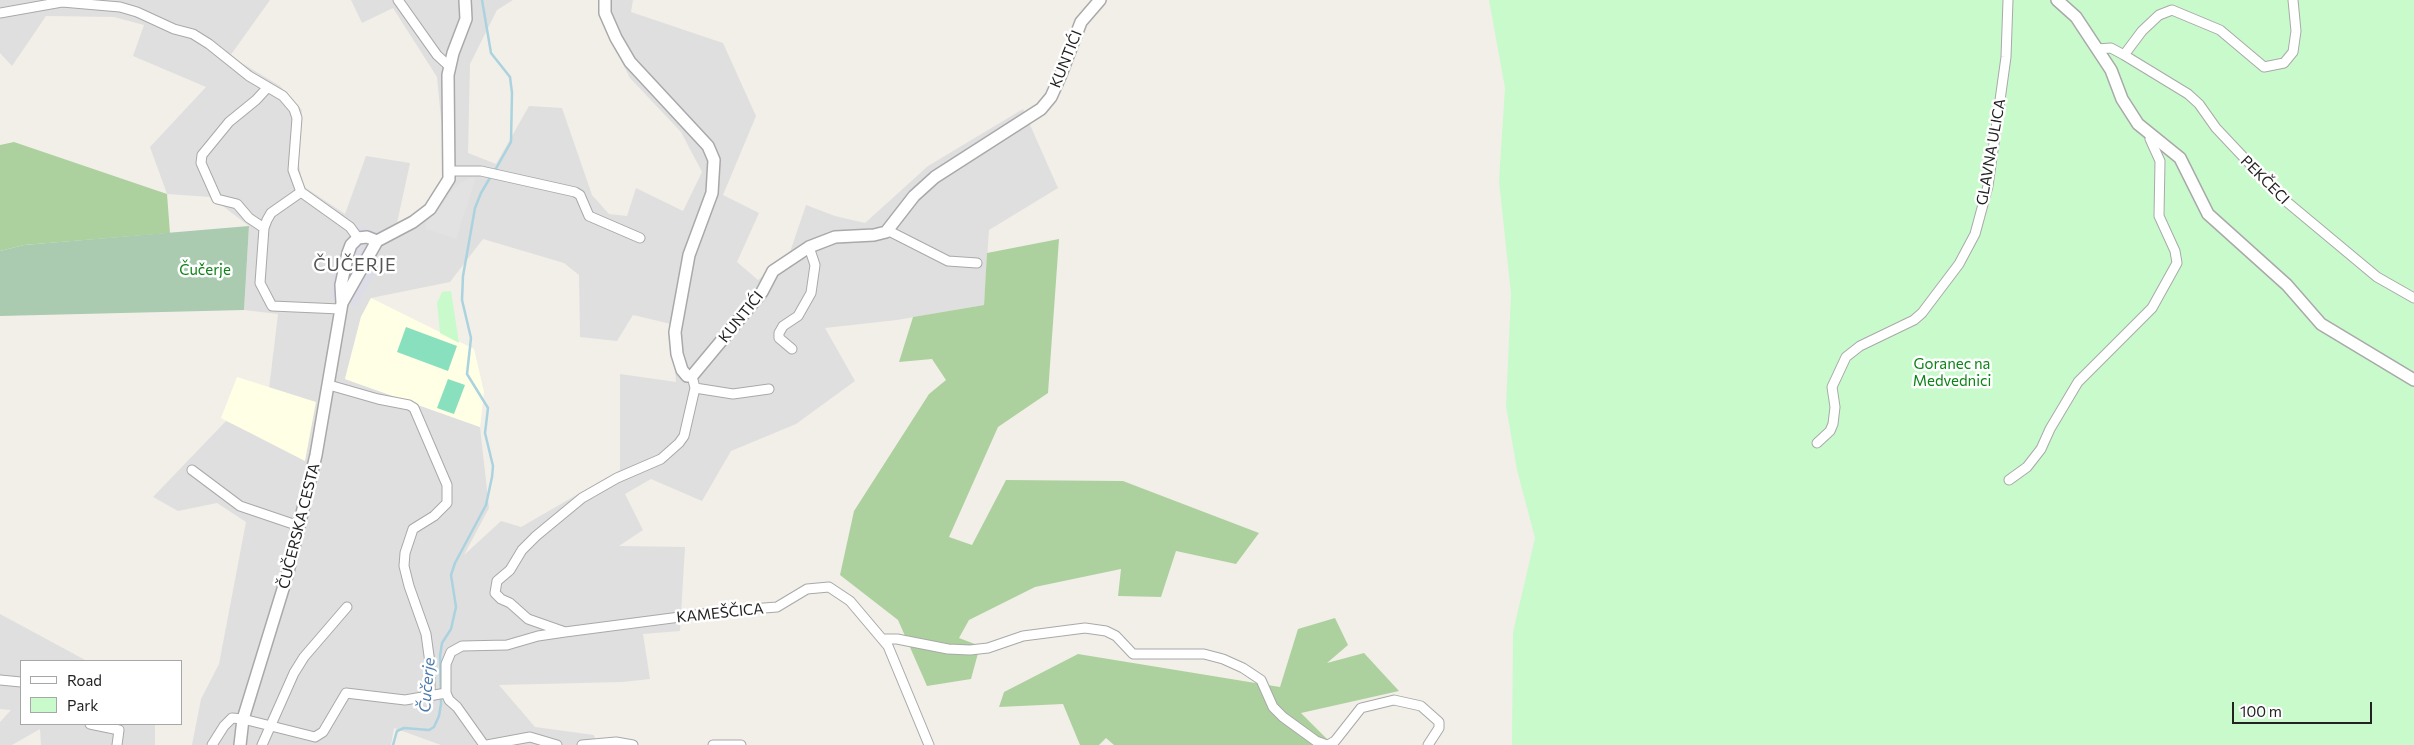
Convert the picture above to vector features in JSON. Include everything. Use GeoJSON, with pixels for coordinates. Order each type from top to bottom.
{"type":"FeatureCollection","features":[{"type":"Feature","properties":{"kind":"street"},"geometry":{"type":"LineString","coordinates":[[398,0],[432,49],[450,67]]}},
{"type":"Feature","properties":{"kind":"street"},"geometry":{"type":"LineString","coordinates":[[341,306],[377,241],[414,222],[430,209],[444,190],[450,171],[450,67],[466,19],[465,0]]}},
{"type":"Feature","properties":{"kind":"street"},"geometry":{"type":"LineString","coordinates":[[605,0],[605,13],[616,38],[630,62],[704,141],[714,160],[712,193],[689,254],[675,332],[677,354],[682,370],[686,376],[692,376]]}},
{"type":"Feature","properties":{"kind":"street","name":"KUNTIĆI"},"geometry":{"type":"LineString","coordinates":[[692,376],[762,292],[773,271],[809,247],[822,244],[835,237],[874,235],[887,230],[914,196],[935,177],[1041,109],[1051,96],[1060,77],[1081,22],[1100,0]]}},
{"type":"Feature","properties":{"kind":"street","name":"GLAVNA ULICA"},"geometry":{"type":"LineString","coordinates":[[1817,443],[1830,431],[1833,424],[1835,407],[1832,387],[1846,357],[1860,346],[1914,320],[1922,313],[1960,264],[1975,234],[1988,186],[1994,148],[2006,57],[2008,0]]}},
{"type":"Feature","properties":{"kind":"street"},"geometry":{"type":"LineString","coordinates":[[2058,0],[2076,17],[2110,70],[2138,124],[2180,158],[2208,214],[2287,286],[2321,324],[2414,380]]}},
{"type":"Feature","properties":{"kind":"street"},"geometry":{"type":"LineString","coordinates":[[2124,55],[2153,20],[2159,15],[2172,10],[2220,30],[2264,67],[2284,63],[2293,52],[2295,38],[2293,0]]}},
{"type":"Feature","properties":{"kind":"street"},"geometry":{"type":"LineString","coordinates":[[0,13],[62,2],[120,7],[174,29],[193,34],[283,96],[294,109],[297,118],[293,170],[301,192],[350,227],[358,238]]}},
{"type":"Feature","properties":{"kind":"street","name":"PEKČECI"},"geometry":{"type":"LineString","coordinates":[[2097,50],[2111,48],[2188,94],[2199,104],[2216,128],[2281,198],[2377,277],[2414,298]]}},
{"type":"Feature","properties":{"kind":"street"},"geometry":{"type":"LineString","coordinates":[[264,228],[250,218],[237,204],[216,199],[201,163],[202,155],[229,122],[256,100],[268,87]]}},
{"type":"Feature","properties":{"kind":"street"},"geometry":{"type":"LineString","coordinates":[[2009,480],[2027,466],[2041,449],[2050,429],[2078,382],[2152,308],[2177,263],[2175,251],[2159,216],[2160,161],[2150,139],[2152,135]]}},
{"type":"Feature","properties":{"kind":"street"},"geometry":{"type":"LineString","coordinates":[[450,171],[491,174],[575,192],[580,195],[589,216],[640,238]]}},
{"type":"Feature","properties":{"kind":"street"},"geometry":{"type":"LineString","coordinates":[[301,192],[271,213],[264,228],[260,283],[272,306],[341,306]]}},
{"type":"Feature","properties":{"kind":"street"},"geometry":{"type":"LineString","coordinates":[[887,230],[948,261],[977,263]]}},
{"type":"Feature","properties":{"kind":"street"},"geometry":{"type":"LineString","coordinates":[[341,306],[341,285],[350,248],[358,238],[367,237],[377,241]]}},
{"type":"Feature","properties":{"kind":"street"},"geometry":{"type":"LineString","coordinates":[[792,349],[779,338],[779,333],[783,326],[798,316],[811,293],[815,265],[809,247]]}},
{"type":"Feature","properties":{"kind":"street","name":"ČUČERSKA CESTA"},"geometry":{"type":"LineString","coordinates":[[240,745],[243,718],[287,576],[316,455],[341,306]]}},
{"type":"Feature","properties":{"kind":"street","name":"KAMEŠČICA"},"geometry":{"type":"LineString","coordinates":[[565,632],[528,619],[510,603],[501,599],[496,593],[497,581],[510,570],[522,550],[536,536],[582,498],[638,467],[661,459],[673,448],[684,436],[695,388],[692,376]]}},
{"type":"Feature","properties":{"kind":"street"},"geometry":{"type":"LineString","coordinates":[[329,384],[378,399],[409,405],[414,408],[446,485],[447,503],[434,516],[413,529],[404,554],[404,566],[426,634],[430,663],[439,694]]}},
{"type":"Feature","properties":{"kind":"street"},"geometry":{"type":"LineString","coordinates":[[695,388],[733,394],[769,389]]}},
{"type":"Feature","properties":{"kind":"street"},"geometry":{"type":"LineString","coordinates":[[192,470],[240,506],[299,526]]}},
{"type":"Feature","properties":{"kind":"street","name":"KAMEŠČICA"},"geometry":{"type":"LineString","coordinates":[[439,694],[446,664],[451,652],[456,649],[471,645],[507,645],[538,636],[565,632],[726,611],[776,607],[806,589],[829,587],[850,601],[888,646],[929,745]]}},
{"type":"Feature","properties":{"kind":"street"},"geometry":{"type":"LineString","coordinates":[[262,745],[284,692],[304,656],[347,607]]}},
{"type":"Feature","properties":{"kind":"street"},"geometry":{"type":"LineString","coordinates":[[883,639],[897,639],[948,649],[970,650],[988,648],[1024,636],[1085,628],[1106,631],[1116,636],[1134,654],[1204,654],[1223,659],[1243,668],[1261,680],[1273,707],[1283,717],[1316,741],[1328,745],[1335,741],[1360,708],[1394,700],[1421,706],[1439,722],[1438,728],[1428,745]]}},
{"type":"Feature","properties":{"kind":"street"},"geometry":{"type":"LineString","coordinates":[[0,680],[20,682]]}},
{"type":"Feature","properties":{"kind":"street"},"geometry":{"type":"LineString","coordinates":[[212,745],[224,726],[232,718],[243,718],[315,737],[323,732],[346,693],[405,700],[439,694],[457,707],[486,745],[530,737],[558,745]]}},
{"type":"Feature","properties":{"kind":"street"},"geometry":{"type":"LineString","coordinates":[[95,725],[119,730],[117,745]]}},
{"type":"Feature","properties":{"kind":"street"},"geometry":{"type":"LineString","coordinates":[[582,745],[616,742],[632,745]]}},
{"type":"Feature","properties":{"kind":"street"},"geometry":{"type":"LineString","coordinates":[[712,745],[741,745]]}},
{"type":"Feature","properties":{"kind":"shaded area"},"geometry":{"type":"Polygon","coordinates":[[[0,0],[270,0],[230,56],[280,86],[302,110],[298,160],[303,186],[345,214],[366,156],[410,163],[397,223],[420,210],[445,181],[445,160],[437,77],[393,8],[362,23],[351,0],[513,0],[497,10],[470,64],[468,153],[496,164],[529,106],[562,108],[592,195],[609,214],[627,216],[636,188],[683,211],[702,172],[681,132],[630,78],[601,21],[600,0],[633,0],[631,12],[723,43],[756,116],[723,195],[759,213],[737,262],[758,280],[788,258],[806,205],[835,216],[865,223],[928,166],[1023,109],[1058,188],[989,230],[984,305],[897,320],[825,328],[855,381],[796,424],[731,451],[702,501],[651,479],[625,494],[643,530],[619,546],[685,547],[680,631],[643,634],[650,679],[622,682],[499,685],[535,727],[594,735],[597,745],[441,745],[394,728],[391,745],[192,745],[201,699],[219,664],[246,522],[217,503],[178,511],[153,497],[226,421],[301,456],[269,389],[278,314],[244,310],[249,226],[211,197],[167,194],[150,147],[206,87],[133,56],[144,25],[114,17],[46,16],[12,66],[0,53],[0,0]],[[483,239],[450,282],[371,298],[361,317],[345,379],[480,427],[489,508],[464,555],[501,521],[521,527],[620,470],[620,374],[676,382],[671,324],[633,315],[617,341],[580,337],[579,275],[564,263],[483,239]]]}},
{"type":"Feature","properties":{"kind":"shaded area"},"geometry":{"type":"Polygon","coordinates":[[[472,177],[476,178],[456,239],[426,229],[426,221],[437,212],[455,186],[472,177]]]}},
{"type":"Feature","properties":{"kind":"shaded area"},"geometry":{"type":"Polygon","coordinates":[[[358,226],[384,233],[384,243],[377,259],[377,270],[356,307],[330,299],[343,243],[358,226]]]}},
{"type":"Feature","properties":{"kind":"shaded area"},"geometry":{"type":"Polygon","coordinates":[[[371,298],[474,349],[484,392],[480,427],[345,379],[361,317],[371,298]]]}},
{"type":"Feature","properties":{"kind":"shaded area"},"geometry":{"type":"Polygon","coordinates":[[[237,377],[316,402],[305,461],[221,418],[237,377]]]}},
{"type":"Feature","properties":{"kind":"shaded area"},"geometry":{"type":"Polygon","coordinates":[[[0,614],[85,660],[20,660],[20,725],[155,725],[155,745],[41,745],[40,729],[12,745],[0,745],[0,722],[11,710],[0,709],[0,614]]]}},
{"type":"Feature","properties":{"kind":"green space","name":"Goranec na Medvednici"},"geometry":{"type":"Polygon","coordinates":[[[1489,0],[2414,0],[2414,745],[1512,745],[1513,632],[1535,538],[1517,470],[1506,406],[1511,294],[1499,181],[1505,88],[1489,0]]]}},
{"type":"Feature","properties":{"kind":"green space"},"geometry":{"type":"Polygon","coordinates":[[[14,142],[167,194],[170,233],[24,245],[0,251],[0,145],[14,142]]]}},
{"type":"Feature","properties":{"kind":"green space","name":"Čučerje"},"geometry":{"type":"Polygon","coordinates":[[[249,226],[244,310],[0,316],[0,251],[24,245],[249,226]]]}},
{"type":"Feature","properties":{"kind":"green space"},"geometry":{"type":"Polygon","coordinates":[[[1059,239],[1048,393],[998,427],[949,537],[972,545],[1006,480],[1123,481],[1259,533],[1236,564],[1176,551],[1161,597],[1118,596],[1121,569],[1035,587],[969,620],[959,638],[980,646],[971,679],[927,686],[898,620],[840,575],[854,511],[929,394],[946,380],[932,359],[899,362],[913,317],[984,305],[987,253],[1059,239]]]}},
{"type":"Feature","properties":{"kind":"green space"},"geometry":{"type":"Polygon","coordinates":[[[451,291],[459,343],[440,333],[437,303],[442,292],[451,291]]]}},
{"type":"Feature","properties":{"kind":"green space"},"geometry":{"type":"Polygon","coordinates":[[[406,327],[457,346],[448,371],[397,352],[406,327]]]}},
{"type":"Feature","properties":{"kind":"green space"},"geometry":{"type":"Polygon","coordinates":[[[448,379],[465,385],[454,414],[437,408],[448,379]]]}},
{"type":"Feature","properties":{"kind":"green space"},"geometry":{"type":"Polygon","coordinates":[[[1335,618],[1348,645],[1327,663],[1364,653],[1399,691],[1301,713],[1333,745],[1114,745],[1106,738],[1099,745],[1080,745],[1063,704],[999,707],[1004,692],[1078,654],[1280,687],[1298,629],[1335,618]]]}},
{"type":"Feature","properties":{"kind":"waterway","name":"Čučerje"},"geometry":{"type":"LineString","coordinates":[[482,0],[491,53],[510,77],[512,93],[511,142],[494,172]]}},
{"type":"Feature","properties":{"kind":"waterway","name":"Čučerje"},"geometry":{"type":"LineString","coordinates":[[393,745],[397,731],[404,728],[429,730],[434,727],[439,716],[441,704],[440,656],[442,643],[451,629],[456,607],[451,575],[455,563],[486,505],[492,477],[493,466],[485,433],[488,408],[467,374],[471,338],[462,300],[463,276],[475,208],[491,176]]}},
{"type":"Feature","properties":{"kind":"district","name":"ČUČERJE"},"geometry":{"type":"Point","coordinates":[355,265]}}]}
